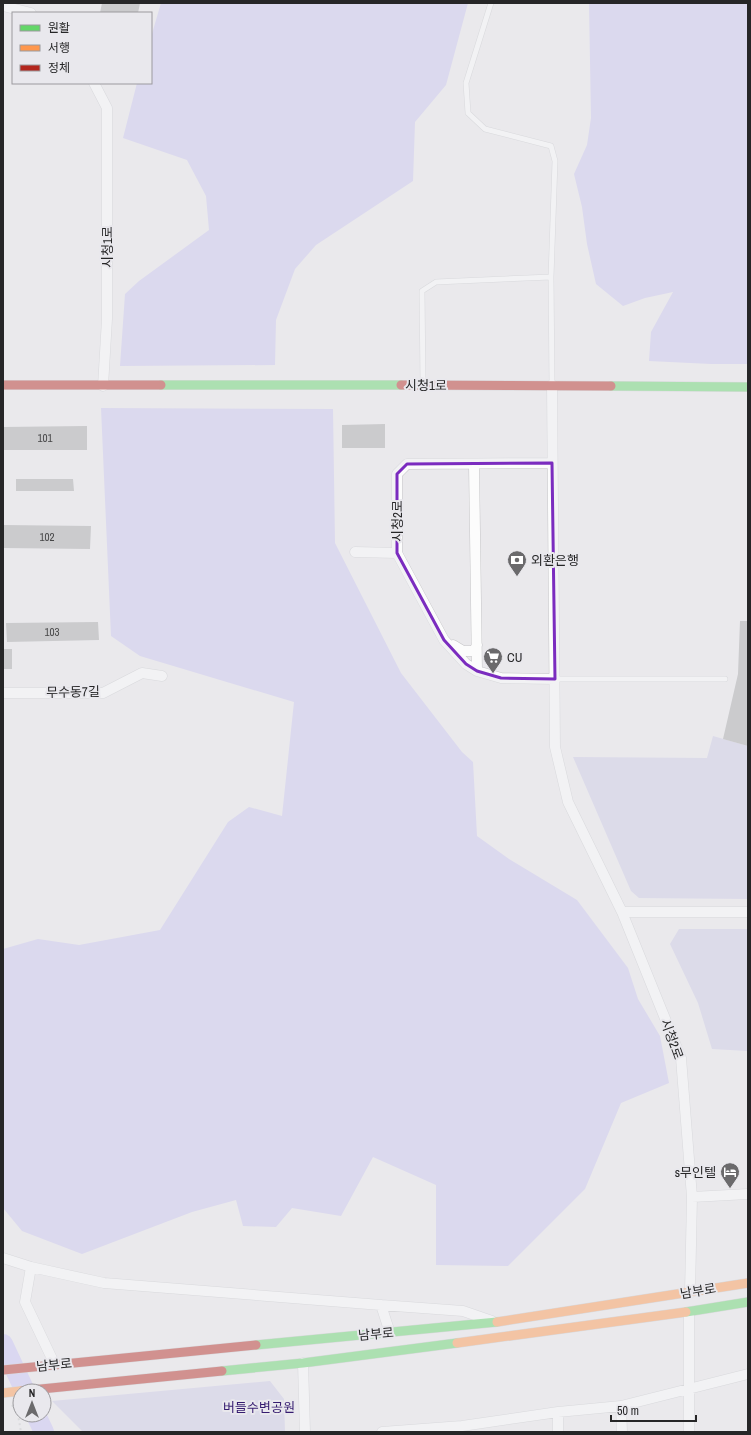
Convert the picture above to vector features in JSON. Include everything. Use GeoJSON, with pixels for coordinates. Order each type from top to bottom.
{"type":"FeatureCollection","features":[{"type":"Feature","properties":{"kind":"main road","name":"시청1로"},"geometry":{"type":"LineString","coordinates":[[3,385],[552,385],[748,387]]}},
{"type":"Feature","properties":{"kind":"main road","name":"남부로"},"geometry":{"type":"LineString","coordinates":[[3,1370],[497,1322],[748,1283]]}},
{"type":"Feature","properties":{"kind":"main road"},"geometry":{"type":"LineString","coordinates":[[689,1312],[690,1293]]}},
{"type":"Feature","properties":{"kind":"main road","name":"남부로"},"geometry":{"type":"LineString","coordinates":[[52,1387],[303,1363],[689,1312],[748,1302]]}},
{"type":"Feature","properties":{"kind":"street"},"geometry":{"type":"LineString","coordinates":[[3,6],[27,12]]}},
{"type":"Feature","properties":{"kind":"street","name":"시청1로"},"geometry":{"type":"LineString","coordinates":[[95,84],[107,108],[107,319],[103,386]]}},
{"type":"Feature","properties":{"kind":"street","name":"시청2로"},"geometry":{"type":"LineString","coordinates":[[552,385],[555,747],[568,802],[622,912],[681,1058],[692,1197],[690,1293]]}},
{"type":"Feature","properties":{"kind":"street","name":"시청2로"},"geometry":{"type":"LineString","coordinates":[[552,463],[407,464],[397,474],[397,553],[444,640],[466,664],[477,671],[501,678],[555,679]]}},
{"type":"Feature","properties":{"kind":"street"},"geometry":{"type":"LineString","coordinates":[[474,464],[477,671]]}},
{"type":"Feature","properties":{"kind":"street"},"geometry":{"type":"LineString","coordinates":[[354,552],[397,553]]}},
{"type":"Feature","properties":{"kind":"street"},"geometry":{"type":"LineString","coordinates":[[444,640],[463,651],[474,651],[477,645]]}},
{"type":"Feature","properties":{"kind":"street","name":"무수동7길"},"geometry":{"type":"LineString","coordinates":[[3,693],[103,693],[142,673],[162,676]]}},
{"type":"Feature","properties":{"kind":"street"},"geometry":{"type":"LineString","coordinates":[[622,912],[748,912]]}},
{"type":"Feature","properties":{"kind":"street"},"geometry":{"type":"LineString","coordinates":[[692,1197],[748,1194]]}},
{"type":"Feature","properties":{"kind":"street"},"geometry":{"type":"LineString","coordinates":[[3,1258],[31,1267],[104,1283],[463,1311],[497,1322]]}},
{"type":"Feature","properties":{"kind":"street"},"geometry":{"type":"LineString","coordinates":[[31,1267],[24,1302],[50,1365]]}},
{"type":"Feature","properties":{"kind":"street"},"geometry":{"type":"LineString","coordinates":[[381,1305],[390,1333]]}},
{"type":"Feature","properties":{"kind":"street","name":"남부로"},"geometry":{"type":"LineString","coordinates":[[689,1312],[690,1432]]}},
{"type":"Feature","properties":{"kind":"street"},"geometry":{"type":"LineString","coordinates":[[303,1363],[304,1432]]}},
{"type":"Feature","properties":{"kind":"street"},"geometry":{"type":"LineString","coordinates":[[382,1432],[462,1429],[558,1412],[622,1406],[748,1374]]}},
{"type":"Feature","properties":{"kind":"street"},"geometry":{"type":"LineString","coordinates":[[622,1406],[622,1432]]}},
{"type":"Feature","properties":{"kind":"street"},"geometry":{"type":"LineString","coordinates":[[558,1412],[558,1432]]}},
{"type":"Feature","properties":{"kind":"lane"},"geometry":{"type":"LineString","coordinates":[[491,3],[466,83],[468,112],[485,129],[552,146],[555,161],[551,277],[552,385]]}},
{"type":"Feature","properties":{"kind":"lane"},"geometry":{"type":"LineString","coordinates":[[423,385],[422,291],[436,282],[551,277]]}},
{"type":"Feature","properties":{"kind":"lane"},"geometry":{"type":"LineString","coordinates":[[555,679],[725,679]]}},
{"type":"Feature","properties":{"kind":"path"},"geometry":{"type":"LineString","coordinates":[[10,1400],[18,1415],[21,1432]]}},
{"type":"Feature","properties":{"kind":"highlighted area"},"geometry":{"type":"Polygon","coordinates":[[[552,463],[555,679],[501,678],[477,671],[466,664],[444,640],[397,553],[397,474],[407,464],[552,463]]]}},
{"type":"Feature","properties":{"kind":"green space"},"geometry":{"type":"Polygon","coordinates":[[[713,736],[748,746],[748,899],[639,898],[631,891],[573,757],[707,758],[713,736]]]}},
{"type":"Feature","properties":{"kind":"green space"},"geometry":{"type":"Polygon","coordinates":[[[679,929],[748,929],[748,1051],[712,1049],[698,1003],[670,944],[679,929]]]}},
{"type":"Feature","properties":{"kind":"green space","name":"버들수변공원"},"geometry":{"type":"Polygon","coordinates":[[[270,1381],[284,1399],[285,1432],[83,1432],[52,1401],[270,1381]]]}},
{"type":"Feature","properties":{"kind":"shaded area"},"geometry":{"type":"Polygon","coordinates":[[[161,3],[468,3],[446,85],[415,122],[413,181],[316,245],[295,269],[276,320],[275,365],[120,366],[125,294],[139,281],[209,230],[206,196],[187,160],[123,138],[137,84],[152,84],[152,34],[161,3]]]}},
{"type":"Feature","properties":{"kind":"shaded area"},"geometry":{"type":"Polygon","coordinates":[[[589,3],[748,3],[748,364],[649,361],[651,332],[673,292],[645,298],[623,306],[596,284],[587,244],[582,207],[574,174],[587,145],[591,118],[589,3]]]}},
{"type":"Feature","properties":{"kind":"shaded area"},"geometry":{"type":"Polygon","coordinates":[[[101,408],[333,409],[335,543],[401,673],[462,752],[473,762],[477,836],[509,859],[577,900],[628,968],[638,999],[660,1036],[669,1083],[621,1103],[585,1189],[508,1266],[436,1265],[436,1185],[373,1157],[341,1216],[292,1208],[276,1227],[243,1226],[236,1200],[192,1212],[82,1254],[22,1231],[3,1208],[3,949],[38,939],[79,945],[160,930],[228,822],[249,807],[282,816],[294,702],[140,656],[111,636],[101,408]]]}},
{"type":"Feature","properties":{"kind":"building"},"geometry":{"type":"Polygon","coordinates":[[[102,3],[140,3],[138,12],[100,12],[102,3]]]}},
{"type":"Feature","properties":{"kind":"building"},"geometry":{"type":"Polygon","coordinates":[[[385,424],[385,448],[342,448],[342,425],[385,424]]]}},
{"type":"Feature","properties":{"kind":"building"},"geometry":{"type":"Polygon","coordinates":[[[87,426],[87,450],[3,450],[3,427],[87,426]]]}},
{"type":"Feature","properties":{"kind":"building"},"geometry":{"type":"Polygon","coordinates":[[[16,479],[73,479],[74,491],[16,491],[16,479]]]}},
{"type":"Feature","properties":{"kind":"building"},"geometry":{"type":"Polygon","coordinates":[[[3,525],[91,526],[90,549],[3,548],[3,525]]]}},
{"type":"Feature","properties":{"kind":"building"},"geometry":{"type":"Polygon","coordinates":[[[740,621],[748,621],[748,746],[723,739],[738,674],[740,621]]]}},
{"type":"Feature","properties":{"kind":"building"},"geometry":{"type":"Polygon","coordinates":[[[98,622],[99,640],[7,642],[6,623],[98,622]]]}},
{"type":"Feature","properties":{"kind":"building"},"geometry":{"type":"Polygon","coordinates":[[[3,649],[12,649],[12,669],[3,669],[3,649]]]}},
{"type":"Feature","properties":{"kind":"waterway"},"geometry":{"type":"LineString","coordinates":[[3,1344],[21,1383]]}},
{"type":"Feature","properties":{"kind":"waterway"},"geometry":{"type":"LineString","coordinates":[[40,1423],[44,1432]]}},
{"type":"Feature","properties":{"kind":"traffic: fast"},"geometry":{"type":"LineString","coordinates":[[161,385],[401,385]]}},
{"type":"Feature","properties":{"kind":"traffic: fast"},"geometry":{"type":"LineString","coordinates":[[611,386],[748,387]]}},
{"type":"Feature","properties":{"kind":"traffic: fast"},"geometry":{"type":"LineString","coordinates":[[686,1312],[748,1302]]}},
{"type":"Feature","properties":{"kind":"traffic: fast"},"geometry":{"type":"LineString","coordinates":[[256,1345],[497,1322]]}},
{"type":"Feature","properties":{"kind":"traffic: fast"},"geometry":{"type":"LineString","coordinates":[[222,1371],[303,1363],[457,1343]]}},
{"type":"Feature","properties":{"kind":"traffic: slow"},"geometry":{"type":"LineString","coordinates":[[497,1322],[748,1283]]}},
{"type":"Feature","properties":{"kind":"traffic: slow"},"geometry":{"type":"LineString","coordinates":[[457,1343],[686,1312]]}},
{"type":"Feature","properties":{"kind":"traffic: slow"},"geometry":{"type":"LineString","coordinates":[[3,1393],[12,1392]]}},
{"type":"Feature","properties":{"kind":"traffic: jam"},"geometry":{"type":"LineString","coordinates":[[3,385],[161,385]]}},
{"type":"Feature","properties":{"kind":"traffic: jam"},"geometry":{"type":"LineString","coordinates":[[401,385],[611,386]]}},
{"type":"Feature","properties":{"kind":"traffic: jam"},"geometry":{"type":"LineString","coordinates":[[3,1370],[256,1345]]}},
{"type":"Feature","properties":{"kind":"traffic: jam"},"geometry":{"type":"LineString","coordinates":[[52,1388],[222,1371]]}},
{"type":"Feature","properties":{"kind":"place","name":"외환은행"},"geometry":{"type":"Point","coordinates":[517,577]}},
{"type":"Feature","properties":{"kind":"place","name":"CU"},"geometry":{"type":"Point","coordinates":[493,674]}},
{"type":"Feature","properties":{"kind":"place","name":"s무인텔"},"geometry":{"type":"Point","coordinates":[730,1189]}}]}
